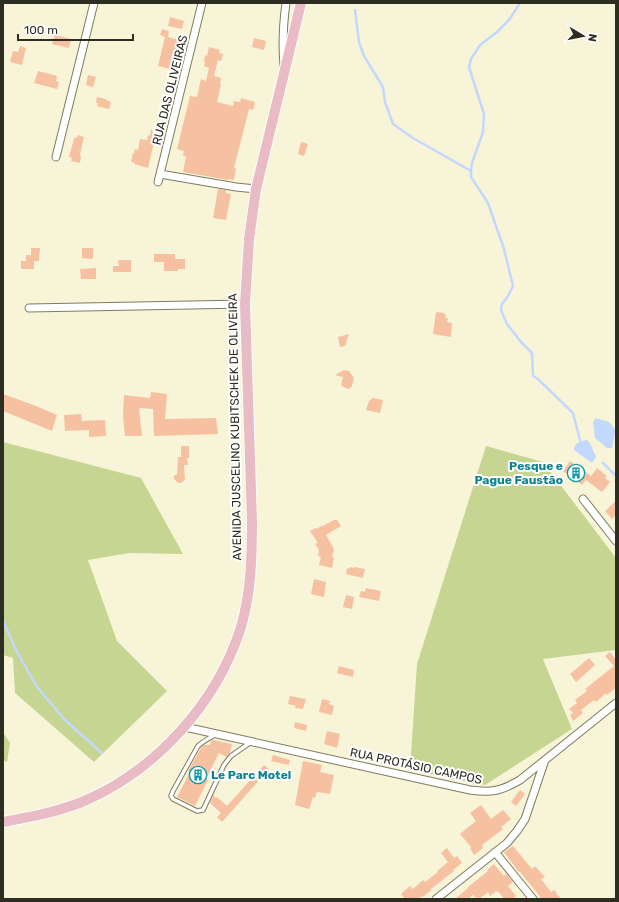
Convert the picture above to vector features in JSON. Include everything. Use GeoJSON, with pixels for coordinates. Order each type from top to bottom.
{"type":"FeatureCollection","features":[{"type":"Feature","properties":{"kind":"main road","name":"AVENIDA JUSCELINO KUBITSCHEK DE OLIVEIRA"},"geometry":{"type":"LineString","coordinates":[[3,822],[34,817],[82,802],[127,777],[149,761],[185,726],[204,701],[219,677],[230,655],[241,627],[247,602],[250,578],[252,521],[246,304],[246,272],[249,239],[256,189],[301,3]]}},
{"type":"Feature","properties":{"kind":"street"},"geometry":{"type":"LineString","coordinates":[[56,157],[94,3]]}},
{"type":"Feature","properties":{"kind":"street","name":"RUA DAS OLIVEIRAS"},"geometry":{"type":"LineString","coordinates":[[158,182],[202,3]]}},
{"type":"Feature","properties":{"kind":"street"},"geometry":{"type":"LineString","coordinates":[[284,73],[282,42],[286,3]]}},
{"type":"Feature","properties":{"kind":"street"},"geometry":{"type":"LineString","coordinates":[[160,174],[256,189]]}},
{"type":"Feature","properties":{"kind":"street"},"geometry":{"type":"LineString","coordinates":[[29,308],[246,304]]}},
{"type":"Feature","properties":{"kind":"street"},"geometry":{"type":"LineString","coordinates":[[583,499],[616,541]]}},
{"type":"Feature","properties":{"kind":"street","name":"RUA PROTÁSIO CAMPOS"},"geometry":{"type":"LineString","coordinates":[[185,726],[484,792],[496,791],[520,780],[616,703]]}},
{"type":"Feature","properties":{"kind":"street"},"geometry":{"type":"LineString","coordinates":[[436,899],[507,843],[517,832],[524,819],[546,760]]}},
{"type":"Feature","properties":{"kind":"street"},"geometry":{"type":"LineString","coordinates":[[495,852],[533,899]]}},
{"type":"Feature","properties":{"kind":"lane"},"geometry":{"type":"LineString","coordinates":[[217,734],[198,746],[173,791],[173,799],[197,811],[203,810],[224,765],[231,756],[252,742]]}},
{"type":"Feature","properties":{"kind":"green space"},"geometry":{"type":"Polygon","coordinates":[[[3,442],[141,478],[183,554],[129,553],[88,560],[117,641],[167,691],[94,762],[15,693],[13,658],[3,655],[3,442]]]}},
{"type":"Feature","properties":{"kind":"green space"},"geometry":{"type":"Polygon","coordinates":[[[486,446],[543,462],[616,558],[616,650],[543,659],[572,729],[485,785],[410,770],[417,664],[486,446]]]}},
{"type":"Feature","properties":{"kind":"green space"},"geometry":{"type":"Polygon","coordinates":[[[3,732],[10,743],[7,762],[3,760],[3,732]]]}},
{"type":"Feature","properties":{"kind":"water"},"geometry":{"type":"Polygon","coordinates":[[[596,418],[609,422],[616,430],[612,448],[607,448],[595,438],[593,422],[596,418]]]}},
{"type":"Feature","properties":{"kind":"water"},"geometry":{"type":"Polygon","coordinates":[[[587,440],[590,443],[596,457],[592,463],[574,450],[577,444],[587,440]]]}},
{"type":"Feature","properties":{"kind":"building"},"geometry":{"type":"Polygon","coordinates":[[[170,17],[184,21],[182,29],[168,26],[170,17]]]}},
{"type":"Feature","properties":{"kind":"building"},"geometry":{"type":"Polygon","coordinates":[[[162,29],[169,31],[168,37],[179,40],[170,69],[158,66],[165,37],[160,35],[162,29]]]}},
{"type":"Feature","properties":{"kind":"building"},"geometry":{"type":"Polygon","coordinates":[[[55,35],[71,39],[69,48],[52,44],[55,35]]]}},
{"type":"Feature","properties":{"kind":"building"},"geometry":{"type":"Polygon","coordinates":[[[254,38],[266,41],[264,50],[252,47],[254,38]]]}},
{"type":"Feature","properties":{"kind":"building"},"geometry":{"type":"Polygon","coordinates":[[[20,46],[26,48],[22,65],[10,62],[13,51],[18,52],[20,46]]]}},
{"type":"Feature","properties":{"kind":"building"},"geometry":{"type":"Polygon","coordinates":[[[209,47],[220,50],[219,53],[223,54],[221,61],[218,60],[214,76],[221,78],[217,102],[233,106],[234,101],[240,102],[241,98],[255,102],[253,110],[249,109],[234,168],[236,168],[234,180],[183,172],[186,156],[183,156],[184,151],[177,149],[190,96],[197,97],[201,79],[206,81],[209,68],[204,66],[204,62],[205,55],[207,56],[209,47]]]}},
{"type":"Feature","properties":{"kind":"building"},"geometry":{"type":"Polygon","coordinates":[[[38,71],[57,76],[56,81],[59,82],[57,89],[34,83],[38,71]]]}},
{"type":"Feature","properties":{"kind":"building"},"geometry":{"type":"Polygon","coordinates":[[[88,75],[96,77],[93,87],[86,85],[88,75]]]}},
{"type":"Feature","properties":{"kind":"building"},"geometry":{"type":"Polygon","coordinates":[[[97,97],[111,102],[109,109],[97,106],[97,97]]]}},
{"type":"Feature","properties":{"kind":"building"},"geometry":{"type":"Polygon","coordinates":[[[151,129],[156,141],[154,142],[148,168],[131,162],[135,149],[138,150],[140,139],[147,140],[148,135],[150,136],[151,129]]]}},
{"type":"Feature","properties":{"kind":"building"},"geometry":{"type":"Polygon","coordinates":[[[78,135],[84,137],[80,154],[80,163],[71,161],[72,158],[69,157],[74,139],[75,137],[77,138],[78,135]]]}},
{"type":"Feature","properties":{"kind":"building"},"geometry":{"type":"Polygon","coordinates":[[[301,142],[308,144],[304,156],[298,154],[301,142]]]}},
{"type":"Feature","properties":{"kind":"building"},"geometry":{"type":"Polygon","coordinates":[[[218,189],[226,190],[226,193],[231,194],[226,220],[213,218],[218,189]]]}},
{"type":"Feature","properties":{"kind":"building"},"geometry":{"type":"Polygon","coordinates":[[[31,248],[40,248],[39,261],[34,261],[34,269],[21,269],[21,261],[26,261],[26,255],[31,255],[31,248]]]}},
{"type":"Feature","properties":{"kind":"building"},"geometry":{"type":"Polygon","coordinates":[[[82,248],[93,248],[93,259],[82,258],[82,248]]]}},
{"type":"Feature","properties":{"kind":"building"},"geometry":{"type":"Polygon","coordinates":[[[154,254],[175,254],[175,259],[185,259],[185,269],[178,269],[178,271],[164,271],[164,262],[154,262],[154,254]]]}},
{"type":"Feature","properties":{"kind":"building"},"geometry":{"type":"Polygon","coordinates":[[[118,260],[131,260],[131,272],[113,272],[113,266],[119,266],[118,260]]]}},
{"type":"Feature","properties":{"kind":"building"},"geometry":{"type":"Polygon","coordinates":[[[96,268],[96,279],[81,279],[80,269],[96,268]]]}},
{"type":"Feature","properties":{"kind":"building"},"geometry":{"type":"Polygon","coordinates":[[[436,312],[446,314],[445,318],[448,318],[447,322],[452,323],[451,337],[433,334],[436,312]]]}},
{"type":"Feature","properties":{"kind":"building"},"geometry":{"type":"Polygon","coordinates":[[[349,334],[345,346],[340,347],[338,337],[349,334]]]}},
{"type":"Feature","properties":{"kind":"building"},"geometry":{"type":"Polygon","coordinates":[[[344,370],[349,371],[354,378],[352,386],[349,389],[341,385],[343,377],[335,375],[344,370]]]}},
{"type":"Feature","properties":{"kind":"building"},"geometry":{"type":"Polygon","coordinates":[[[151,392],[167,394],[165,419],[216,418],[218,434],[154,436],[153,409],[139,408],[142,436],[125,436],[123,415],[124,395],[150,398],[151,392]]]}},
{"type":"Feature","properties":{"kind":"building"},"geometry":{"type":"Polygon","coordinates":[[[3,394],[57,415],[52,431],[3,411],[3,394]]]}},
{"type":"Feature","properties":{"kind":"building"},"geometry":{"type":"Polygon","coordinates":[[[373,398],[383,400],[380,413],[366,410],[369,401],[373,398]]]}},
{"type":"Feature","properties":{"kind":"building"},"geometry":{"type":"Polygon","coordinates":[[[81,414],[82,421],[105,420],[106,436],[89,437],[89,430],[65,431],[64,415],[81,414]]]}},
{"type":"Feature","properties":{"kind":"building"},"geometry":{"type":"Polygon","coordinates":[[[181,446],[189,446],[189,458],[187,458],[188,465],[184,465],[185,480],[178,483],[174,479],[174,475],[177,475],[178,457],[181,457],[181,446]]]}},
{"type":"Feature","properties":{"kind":"building"},"geometry":{"type":"Polygon","coordinates":[[[570,461],[591,476],[597,468],[607,476],[605,478],[610,482],[602,492],[586,480],[582,485],[563,471],[570,461]]]}},
{"type":"Feature","properties":{"kind":"building"},"geometry":{"type":"Polygon","coordinates":[[[616,501],[616,515],[612,519],[605,511],[616,501]]]}},
{"type":"Feature","properties":{"kind":"building"},"geometry":{"type":"Polygon","coordinates":[[[337,520],[341,526],[326,535],[334,549],[332,568],[319,565],[321,557],[318,556],[319,550],[315,544],[318,543],[310,531],[337,520]]]}},
{"type":"Feature","properties":{"kind":"building"},"geometry":{"type":"Polygon","coordinates":[[[350,567],[365,569],[363,578],[346,574],[347,568],[349,569],[350,567]]]}},
{"type":"Feature","properties":{"kind":"building"},"geometry":{"type":"Polygon","coordinates":[[[314,579],[326,582],[324,597],[311,594],[314,579]]]}},
{"type":"Feature","properties":{"kind":"building"},"geometry":{"type":"Polygon","coordinates":[[[366,588],[381,591],[379,601],[359,597],[361,591],[365,592],[366,588]]]}},
{"type":"Feature","properties":{"kind":"building"},"geometry":{"type":"Polygon","coordinates":[[[346,595],[354,597],[352,609],[343,607],[346,595]]]}},
{"type":"Feature","properties":{"kind":"building"},"geometry":{"type":"Polygon","coordinates":[[[610,652],[616,660],[616,688],[607,695],[606,693],[596,702],[594,700],[581,710],[583,713],[573,721],[570,715],[573,713],[569,709],[577,703],[575,700],[587,691],[585,689],[614,666],[605,656],[610,652]]]}},
{"type":"Feature","properties":{"kind":"building"},"geometry":{"type":"Polygon","coordinates":[[[589,658],[595,665],[576,682],[570,674],[589,658]]]}},
{"type":"Feature","properties":{"kind":"building"},"geometry":{"type":"Polygon","coordinates":[[[339,666],[354,670],[353,677],[337,673],[339,666]]]}},
{"type":"Feature","properties":{"kind":"building"},"geometry":{"type":"Polygon","coordinates":[[[290,696],[306,699],[303,709],[295,708],[296,706],[288,704],[290,696]]]}},
{"type":"Feature","properties":{"kind":"building"},"geometry":{"type":"Polygon","coordinates":[[[322,699],[330,701],[329,704],[334,706],[332,715],[319,712],[322,699]]]}},
{"type":"Feature","properties":{"kind":"building"},"geometry":{"type":"Polygon","coordinates":[[[295,722],[307,725],[306,731],[294,728],[295,722]]]}},
{"type":"Feature","properties":{"kind":"building"},"geometry":{"type":"Polygon","coordinates":[[[327,731],[340,734],[337,748],[324,744],[327,731]]]}},
{"type":"Feature","properties":{"kind":"building","name":"Le Parc Motel"},"geometry":{"type":"Polygon","coordinates":[[[213,740],[232,744],[230,753],[226,757],[219,753],[195,806],[177,797],[190,772],[188,771],[201,748],[204,745],[210,745],[211,741],[213,740]]]}},
{"type":"Feature","properties":{"kind":"building"},"geometry":{"type":"Polygon","coordinates":[[[273,755],[290,760],[289,765],[271,761],[273,755]]]}},
{"type":"Feature","properties":{"kind":"building"},"geometry":{"type":"Polygon","coordinates":[[[303,761],[322,765],[320,772],[334,775],[330,794],[317,792],[315,798],[313,797],[309,809],[295,805],[303,761]]]}},
{"type":"Feature","properties":{"kind":"building"},"geometry":{"type":"Polygon","coordinates":[[[264,765],[269,769],[222,822],[217,817],[221,813],[210,803],[213,795],[227,806],[264,765]]]}},
{"type":"Feature","properties":{"kind":"building"},"geometry":{"type":"Polygon","coordinates":[[[520,790],[525,794],[516,806],[511,802],[520,790]]]}},
{"type":"Feature","properties":{"kind":"building"},"geometry":{"type":"Polygon","coordinates":[[[481,805],[491,819],[503,810],[511,819],[501,827],[503,829],[482,845],[482,849],[474,855],[470,848],[471,847],[460,834],[476,821],[470,813],[481,805]]]}},
{"type":"Feature","properties":{"kind":"building"},"geometry":{"type":"Polygon","coordinates":[[[513,846],[532,869],[535,866],[545,877],[541,879],[551,892],[554,890],[561,899],[542,899],[504,852],[513,846]]]}},
{"type":"Feature","properties":{"kind":"building"},"geometry":{"type":"Polygon","coordinates":[[[447,848],[454,858],[457,856],[462,863],[423,897],[422,896],[419,899],[405,899],[401,894],[410,886],[413,889],[423,880],[425,882],[448,862],[441,853],[447,848]]]}},
{"type":"Feature","properties":{"kind":"building"},"geometry":{"type":"Polygon","coordinates":[[[494,864],[504,876],[506,874],[513,882],[508,886],[516,896],[513,899],[504,899],[498,891],[496,891],[490,896],[488,892],[479,899],[473,895],[468,899],[455,899],[488,871],[487,870],[494,864]]]}},
{"type":"Feature","properties":{"kind":"waterway"},"geometry":{"type":"LineString","coordinates":[[520,3],[509,20],[497,32],[480,45],[471,59],[469,67],[484,114],[483,132],[472,163],[471,177],[488,203],[504,249],[513,286],[502,304],[501,310],[507,324],[532,353],[533,376],[573,413],[581,444]]}},
{"type":"Feature","properties":{"kind":"waterway"},"geometry":{"type":"LineString","coordinates":[[355,10],[359,42],[364,56],[383,87],[385,102],[393,124],[413,138],[471,171]]}},
{"type":"Feature","properties":{"kind":"waterway"},"geometry":{"type":"LineString","coordinates":[[603,463],[616,476]]}},
{"type":"Feature","properties":{"kind":"waterway"},"geometry":{"type":"LineString","coordinates":[[3,621],[17,652],[37,687],[65,720],[102,753]]}},
{"type":"Feature","properties":{"kind":"place","name":"Pesque e Pague Faustão"},"geometry":{"type":"Point","coordinates":[576,473]}},
{"type":"Feature","properties":{"kind":"place","name":"Le Parc Motel"},"geometry":{"type":"Point","coordinates":[198,775]}}]}
